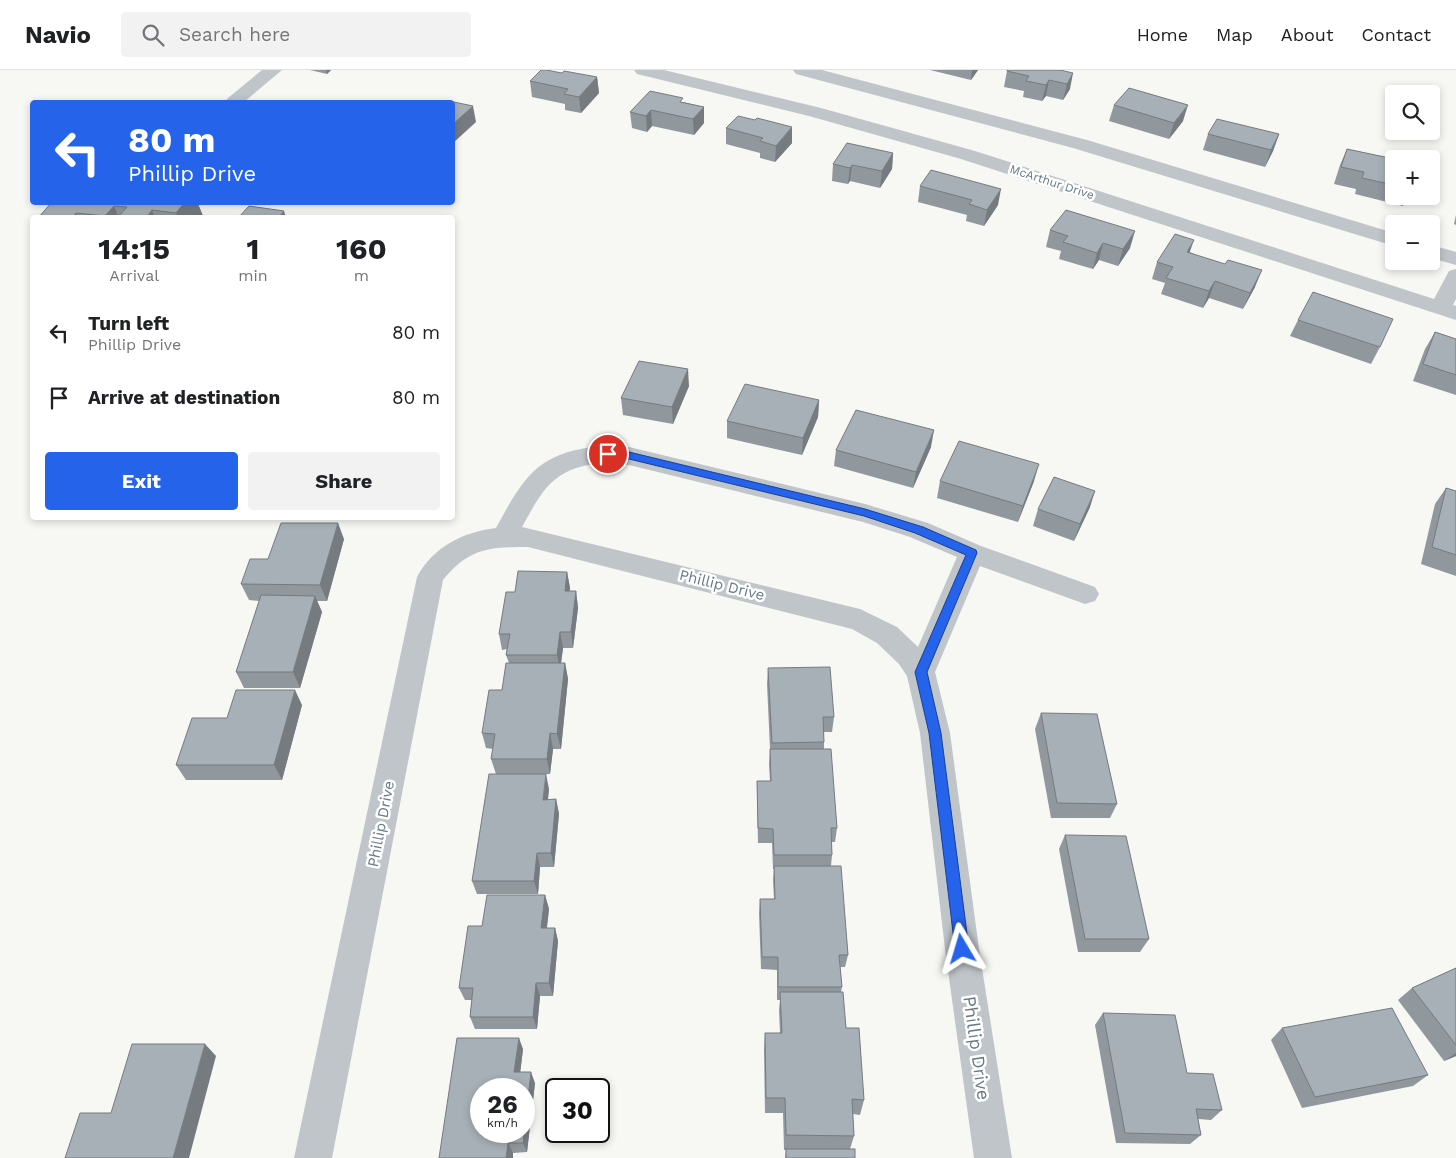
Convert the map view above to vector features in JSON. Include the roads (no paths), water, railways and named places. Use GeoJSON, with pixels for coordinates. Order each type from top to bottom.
{"type":"FeatureCollection","features":[{"type":"Feature","properties":{"kind":"street"},"geometry":{"type":"LineString","coordinates":[[236,100],[273,70]]}},
{"type":"Feature","properties":{"kind":"street","name":"McArthur Drive"},"geometry":{"type":"LineString","coordinates":[[643,70],[815,112],[982,138],[1080,144],[1385,237]]}},
{"type":"Feature","properties":{"kind":"street","name":"McArthur Drive"},"geometry":{"type":"LineString","coordinates":[[802,70],[1448,310]]}},
{"type":"Feature","properties":{"kind":"street"},"geometry":{"type":"LineString","coordinates":[[1440,255],[1456,259]]}},
{"type":"Feature","properties":{"kind":"street"},"geometry":{"type":"LineString","coordinates":[[1448,310],[1456,275]]}},
{"type":"Feature","properties":{"kind":"street"},"geometry":{"type":"LineString","coordinates":[[504,537],[530,490],[544,473],[564,461],[608,454],[629,456],[865,513],[919,530],[972,553],[1085,594]]}},
{"type":"Feature","properties":{"kind":"street","name":"Phillip Drive"},"geometry":{"type":"LineString","coordinates":[[314,1158],[430,577],[443,560],[455,550],[471,542],[504,537],[528,537],[860,620],[887,635],[910,656],[921,672],[935,733],[962,949],[993,1158]]}},
{"type":"Feature","properties":{"kind":"street"},"geometry":{"type":"LineString","coordinates":[[921,672],[972,553]]}}]}
